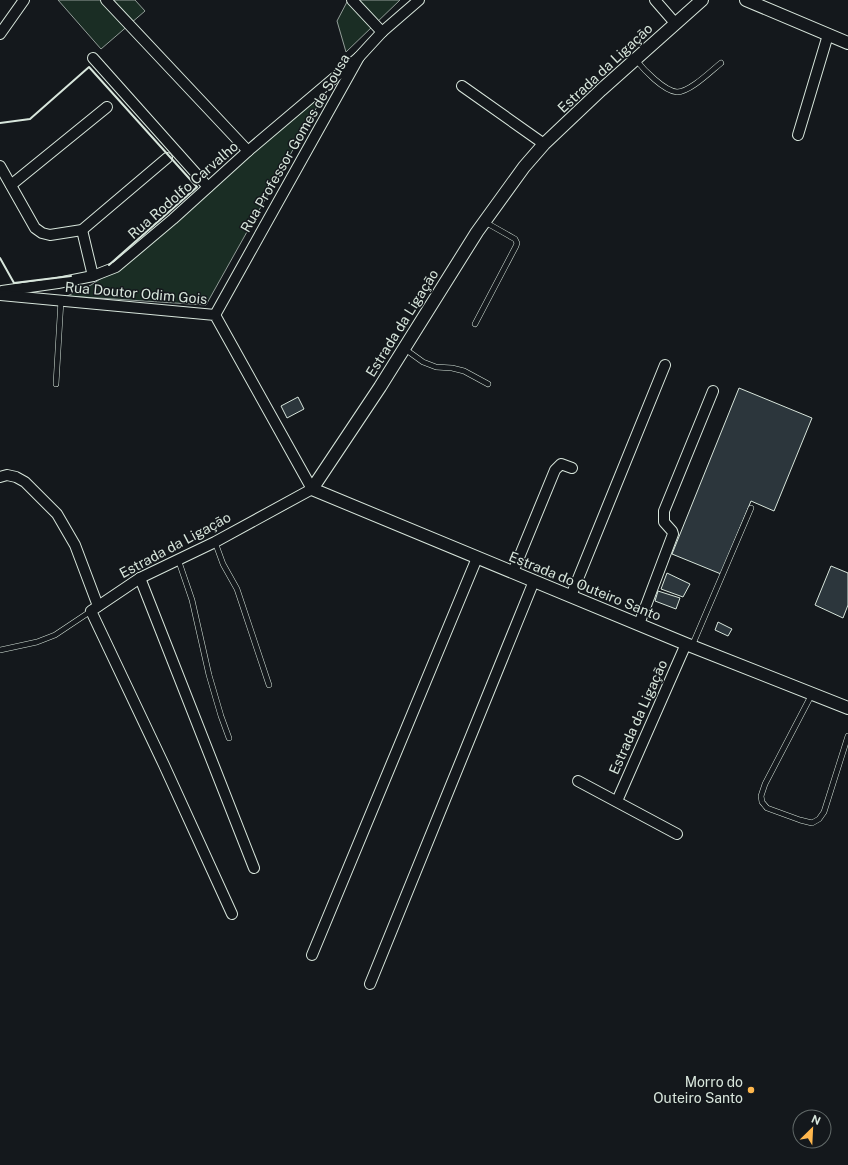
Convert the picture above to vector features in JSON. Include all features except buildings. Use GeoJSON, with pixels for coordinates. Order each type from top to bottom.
{"type":"FeatureCollection","features":[{"type":"Feature","properties":{"kind":"street"},"geometry":{"type":"LineString","coordinates":[[0,34],[24,0]]}},
{"type":"Feature","properties":{"kind":"street"},"geometry":{"type":"LineString","coordinates":[[106,0],[248,151]]}},
{"type":"Feature","properties":{"kind":"street"},"geometry":{"type":"LineString","coordinates":[[352,0],[382,32]]}},
{"type":"Feature","properties":{"kind":"street","name":"Rua Professor Gomes de Sousa"},"geometry":{"type":"LineString","coordinates":[[214,315],[359,57],[382,32],[419,0]]}},
{"type":"Feature","properties":{"kind":"street"},"geometry":{"type":"LineString","coordinates":[[655,0],[675,23]]}},
{"type":"Feature","properties":{"kind":"street","name":"Estrada da Ligação"},"geometry":{"type":"LineString","coordinates":[[94,608],[140,578],[215,542],[312,489],[485,222],[524,167],[544,144],[702,0]]}},
{"type":"Feature","properties":{"kind":"street"},"geometry":{"type":"LineString","coordinates":[[746,0],[848,43]]}},
{"type":"Feature","properties":{"kind":"street"},"geometry":{"type":"LineString","coordinates":[[798,135],[828,35]]}},
{"type":"Feature","properties":{"kind":"street","name":"Rua Rodolfo Carvalho"},"geometry":{"type":"LineString","coordinates":[[0,292],[93,276],[116,267],[173,219],[248,151],[359,57]]}},
{"type":"Feature","properties":{"kind":"street"},"geometry":{"type":"LineString","coordinates":[[93,58],[208,187]]}},
{"type":"Feature","properties":{"kind":"street"},"geometry":{"type":"LineString","coordinates":[[462,86],[544,144]]}},
{"type":"Feature","properties":{"kind":"street"},"geometry":{"type":"LineString","coordinates":[[12,185],[107,107]]}},
{"type":"Feature","properties":{"kind":"street"},"geometry":{"type":"LineString","coordinates":[[0,166],[35,228],[42,233],[50,235],[82,230],[167,158]]}},
{"type":"Feature","properties":{"kind":"street"},"geometry":{"type":"LineString","coordinates":[[82,230],[93,276]]}},
{"type":"Feature","properties":{"kind":"street","name":"Rua Doutor Odim Gois"},"geometry":{"type":"LineString","coordinates":[[0,295],[214,315],[312,489]]}},
{"type":"Feature","properties":{"kind":"street"},"geometry":{"type":"LineString","coordinates":[[571,596],[665,365]]}},
{"type":"Feature","properties":{"kind":"street"},"geometry":{"type":"LineString","coordinates":[[639,624],[673,534],[664,522],[664,511],[713,391]]}},
{"type":"Feature","properties":{"kind":"street"},"geometry":{"type":"LineString","coordinates":[[513,572],[555,470],[561,464],[566,464],[572,468]]}},
{"type":"Feature","properties":{"kind":"street"},"geometry":{"type":"LineString","coordinates":[[0,477],[16,477],[25,482],[57,514],[75,545],[94,608],[232,914]]}},
{"type":"Feature","properties":{"kind":"street","name":"Estrada do Outeiro Santo"},"geometry":{"type":"LineString","coordinates":[[312,489],[689,645],[848,708]]}},
{"type":"Feature","properties":{"kind":"street"},"geometry":{"type":"LineString","coordinates":[[312,955],[477,558]]}},
{"type":"Feature","properties":{"kind":"street"},"geometry":{"type":"LineString","coordinates":[[140,578],[254,868]]}},
{"type":"Feature","properties":{"kind":"street"},"geometry":{"type":"LineString","coordinates":[[370,984],[534,581]]}},
{"type":"Feature","properties":{"kind":"street","name":"Estrada da Ligação"},"geometry":{"type":"LineString","coordinates":[[617,802],[689,645]]}},
{"type":"Feature","properties":{"kind":"street"},"geometry":{"type":"LineString","coordinates":[[578,781],[677,834]]}},
{"type":"Feature","properties":{"kind":"lane"},"geometry":{"type":"LineString","coordinates":[[636,60],[646,73],[667,88],[676,92],[692,86],[721,63]]}},
{"type":"Feature","properties":{"kind":"lane"},"geometry":{"type":"LineString","coordinates":[[475,324],[517,242],[515,239],[485,222]]}},
{"type":"Feature","properties":{"kind":"lane"},"geometry":{"type":"LineString","coordinates":[[56,384],[61,300]]}},
{"type":"Feature","properties":{"kind":"lane"},"geometry":{"type":"LineString","coordinates":[[404,349],[423,362],[464,371],[488,384]]}},
{"type":"Feature","properties":{"kind":"lane"},"geometry":{"type":"LineString","coordinates":[[689,645],[751,508]]}},
{"type":"Feature","properties":{"kind":"lane"},"geometry":{"type":"LineString","coordinates":[[215,542],[224,564],[238,589],[269,686]]}},
{"type":"Feature","properties":{"kind":"lane"},"geometry":{"type":"LineString","coordinates":[[178,559],[192,600],[209,675],[229,738]]}},
{"type":"Feature","properties":{"kind":"lane"},"geometry":{"type":"LineString","coordinates":[[0,650],[37,642],[55,635],[94,608]]}},
{"type":"Feature","properties":{"kind":"lane"},"geometry":{"type":"LineString","coordinates":[[812,694],[765,784],[762,802],[767,808],[812,823],[819,819],[824,812],[848,736]]}},
{"type":"Feature","properties":{"kind":"green space"},"geometry":{"type":"Polygon","coordinates":[[[58,0],[135,0],[145,11],[101,49],[58,0]]]}},
{"type":"Feature","properties":{"kind":"green space"},"geometry":{"type":"Polygon","coordinates":[[[348,0],[400,0],[346,52],[337,21],[348,0]]]}},
{"type":"Feature","properties":{"kind":"green space"},"geometry":{"type":"Polygon","coordinates":[[[327,89],[206,305],[67,296],[91,285],[128,261],[327,89]]]}},
{"type":"Feature","properties":{"kind":"wall"},"geometry":{"type":"LineString","coordinates":[[0,123],[30,119],[89,67],[197,187],[109,265]]}},
{"type":"Feature","properties":{"kind":"wall"},"geometry":{"type":"LineString","coordinates":[[0,258],[14,283],[71,276]]}},
{"type":"Feature","properties":{"kind":"place","name":"Morro do Outeiro Santo"},"geometry":{"type":"Point","coordinates":[751,1090]}}]}
